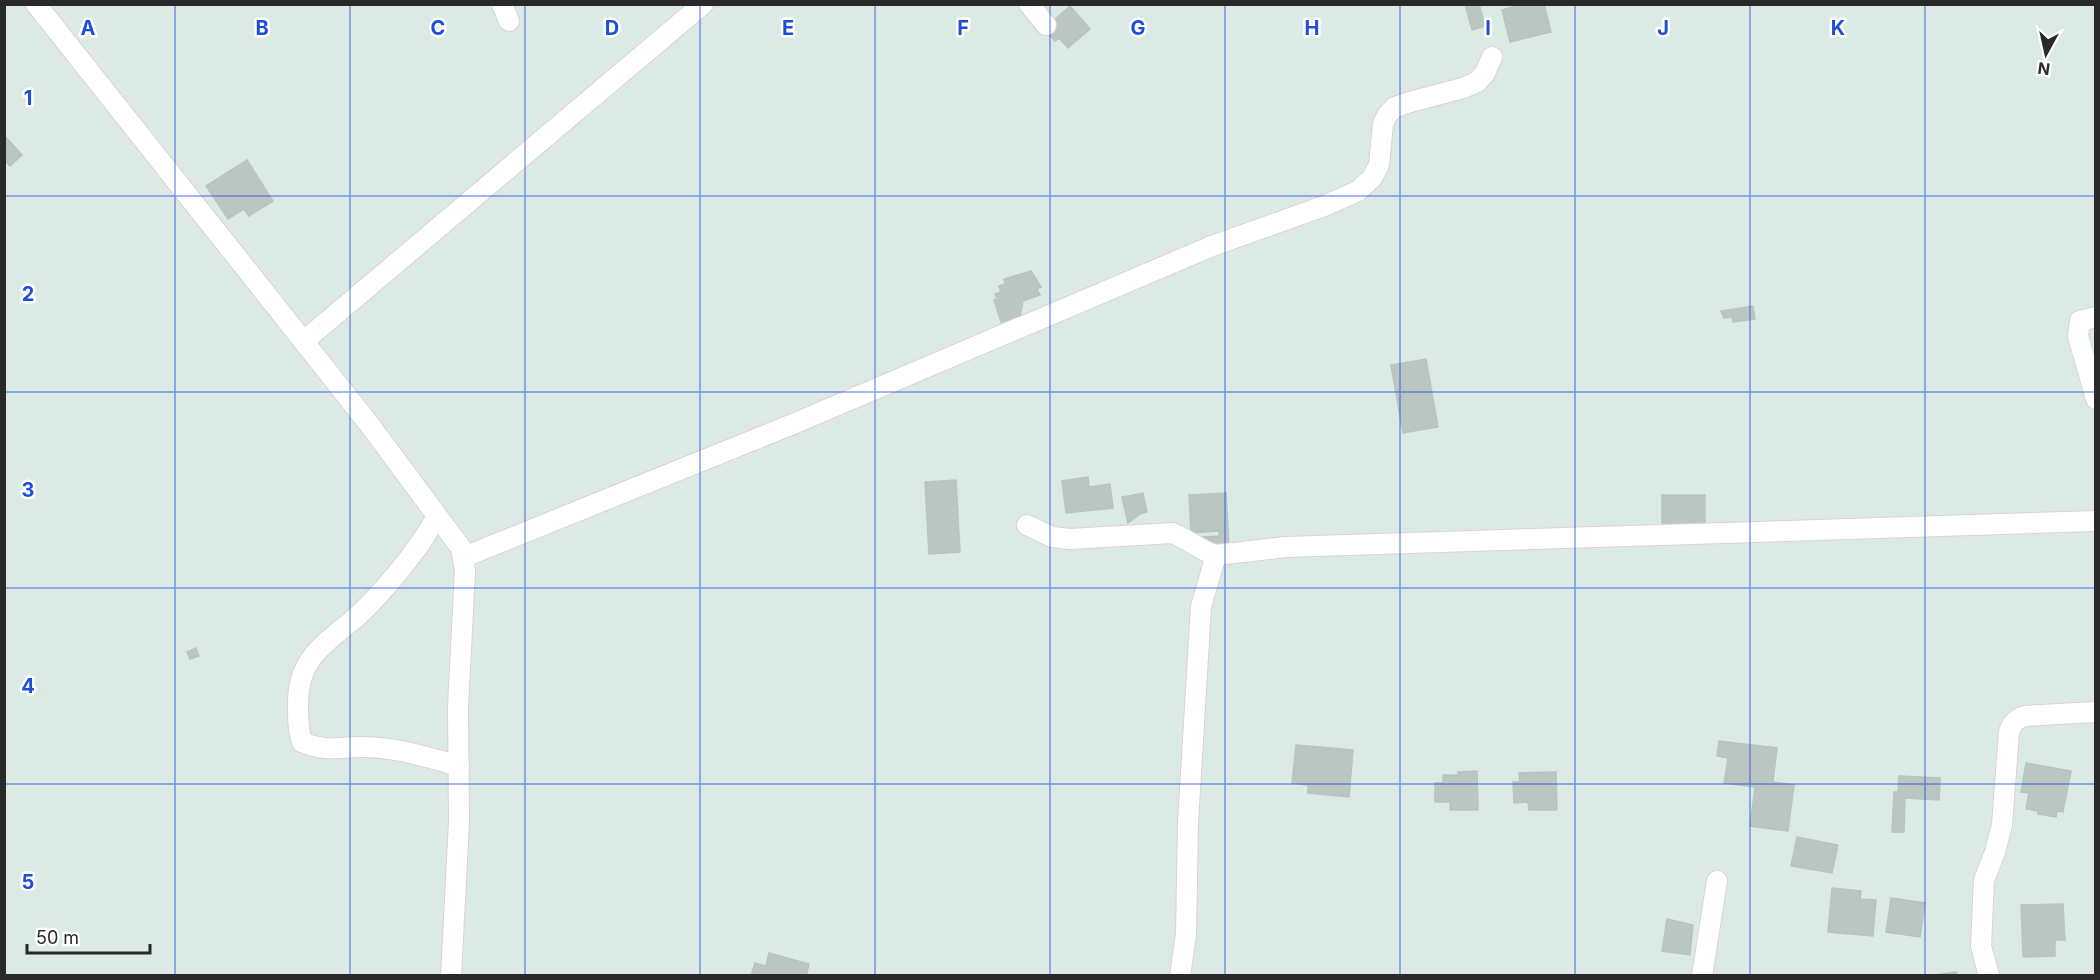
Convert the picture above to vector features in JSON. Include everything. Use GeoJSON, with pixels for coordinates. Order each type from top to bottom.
{"type":"FeatureCollection","features":[{"type":"Feature","properties":{"kind":"street"},"geometry":{"type":"LineString","coordinates":[[36,4],[369,424],[461,548],[464,557],[464,600],[458,707],[459,822],[451,975]]}},
{"type":"Feature","properties":{"kind":"street"},"geometry":{"type":"LineString","coordinates":[[304,342],[703,4]]}},
{"type":"Feature","properties":{"kind":"street"},"geometry":{"type":"LineString","coordinates":[[1029,4],[1046,25]]}},
{"type":"Feature","properties":{"kind":"street"},"geometry":{"type":"LineString","coordinates":[[464,557],[794,424],[1212,246],[1324,206],[1358,190],[1372,178],[1378,165],[1383,124],[1395,107],[1477,82],[1485,73],[1492,57]]}},
{"type":"Feature","properties":{"kind":"street"},"geometry":{"type":"LineString","coordinates":[[2096,316],[2080,321],[2078,336],[2096,399]]}},
{"type":"Feature","properties":{"kind":"street"},"geometry":{"type":"LineString","coordinates":[[436,516],[426,536],[407,563],[364,609],[316,651],[304,669],[298,689],[298,730],[302,742],[318,749],[366,747],[401,750],[459,766]]}},
{"type":"Feature","properties":{"kind":"street"},"geometry":{"type":"LineString","coordinates":[[1027,525],[1052,537],[1070,539],[1172,533],[1187,538],[1216,555],[1286,547],[2096,522]]}},
{"type":"Feature","properties":{"kind":"street"},"geometry":{"type":"LineString","coordinates":[[1180,975],[1186,934],[1188,823],[1201,608],[1216,555]]}},
{"type":"Feature","properties":{"kind":"street"},"geometry":{"type":"LineString","coordinates":[[1989,975],[1981,946],[1984,880],[2002,825],[2011,726],[2016,719],[2025,716],[2096,712]]}},
{"type":"Feature","properties":{"kind":"street"},"geometry":{"type":"LineString","coordinates":[[1701,975],[1717,881]]}},
{"type":"Feature","properties":{"kind":"building"},"geometry":{"type":"Polygon","coordinates":[[[1465,4],[1479,4],[1485,26],[1472,30],[1465,4]]]}},
{"type":"Feature","properties":{"kind":"building"},"geometry":{"type":"Polygon","coordinates":[[[1523,4],[1544,4],[1551,32],[1510,42],[1502,10],[1523,4]]]}},
{"type":"Feature","properties":{"kind":"building"},"geometry":{"type":"Polygon","coordinates":[[[1070,6],[1090,29],[1068,48],[1059,38],[1055,41],[1044,29],[1070,6]]]}},
{"type":"Feature","properties":{"kind":"building"},"geometry":{"type":"Polygon","coordinates":[[[4,135],[22,155],[10,166],[4,160],[4,135]]]}},
{"type":"Feature","properties":{"kind":"building"},"geometry":{"type":"Polygon","coordinates":[[[247,160],[273,201],[249,216],[244,209],[228,219],[206,186],[247,160]]]}},
{"type":"Feature","properties":{"kind":"building"},"geometry":{"type":"Polygon","coordinates":[[[1031,271],[1041,287],[1037,289],[1040,295],[1023,301],[1020,316],[1001,322],[994,300],[997,299],[995,294],[1001,292],[999,286],[1005,284],[1004,279],[1031,271]]]}},
{"type":"Feature","properties":{"kind":"building"},"geometry":{"type":"Polygon","coordinates":[[[1753,306],[1755,319],[1733,322],[1732,317],[1724,318],[1721,311],[1753,306]]]}},
{"type":"Feature","properties":{"kind":"building"},"geometry":{"type":"Polygon","coordinates":[[[1426,359],[1438,427],[1403,433],[1391,365],[1426,359]]]}},
{"type":"Feature","properties":{"kind":"building"},"geometry":{"type":"Polygon","coordinates":[[[1088,477],[1089,487],[1110,484],[1113,508],[1066,513],[1062,481],[1088,477]]]}},
{"type":"Feature","properties":{"kind":"building"},"geometry":{"type":"Polygon","coordinates":[[[956,480],[960,552],[929,554],[925,482],[956,480]]]}},
{"type":"Feature","properties":{"kind":"building"},"geometry":{"type":"Polygon","coordinates":[[[1143,493],[1147,512],[1128,523],[1122,497],[1143,493]]]}},
{"type":"Feature","properties":{"kind":"building"},"geometry":{"type":"Polygon","coordinates":[[[1226,493],[1229,547],[1204,549],[1203,537],[1219,536],[1219,531],[1191,533],[1189,495],[1226,493]]]}},
{"type":"Feature","properties":{"kind":"building"},"geometry":{"type":"Polygon","coordinates":[[[1662,495],[1705,495],[1705,526],[1662,526],[1662,495]]]}},
{"type":"Feature","properties":{"kind":"building"},"geometry":{"type":"Polygon","coordinates":[[[196,648],[199,656],[190,659],[187,652],[196,648]]]}},
{"type":"Feature","properties":{"kind":"building"},"geometry":{"type":"Polygon","coordinates":[[[1719,741],[1777,748],[1773,782],[1794,785],[1788,831],[1750,826],[1755,787],[1724,783],[1728,758],[1717,756],[1719,741]]]}},
{"type":"Feature","properties":{"kind":"building"},"geometry":{"type":"Polygon","coordinates":[[[1296,745],[1353,750],[1349,797],[1308,793],[1308,785],[1292,783],[1296,745]]]}},
{"type":"Feature","properties":{"kind":"building"},"geometry":{"type":"Polygon","coordinates":[[[2026,763],[2071,771],[2063,812],[2057,811],[2056,817],[2026,809],[2029,793],[2021,792],[2026,763]]]}},
{"type":"Feature","properties":{"kind":"building"},"geometry":{"type":"Polygon","coordinates":[[[1477,771],[1478,810],[1450,810],[1450,802],[1435,802],[1435,783],[1443,783],[1443,775],[1477,771]]]}},
{"type":"Feature","properties":{"kind":"building"},"geometry":{"type":"Polygon","coordinates":[[[1556,772],[1557,810],[1529,810],[1528,802],[1514,803],[1513,782],[1520,782],[1519,773],[1556,772]]]}},
{"type":"Feature","properties":{"kind":"building"},"geometry":{"type":"Polygon","coordinates":[[[1899,776],[1940,778],[1939,800],[1905,798],[1904,832],[1892,832],[1894,792],[1898,792],[1899,776]]]}},
{"type":"Feature","properties":{"kind":"building"},"geometry":{"type":"Polygon","coordinates":[[[1797,837],[1838,845],[1832,873],[1791,866],[1797,837]]]}},
{"type":"Feature","properties":{"kind":"building"},"geometry":{"type":"Polygon","coordinates":[[[1832,888],[1861,891],[1860,899],[1876,900],[1873,936],[1828,932],[1832,888]]]}},
{"type":"Feature","properties":{"kind":"building"},"geometry":{"type":"Polygon","coordinates":[[[1891,898],[1925,903],[1920,937],[1886,932],[1891,898]]]}},
{"type":"Feature","properties":{"kind":"building"},"geometry":{"type":"Polygon","coordinates":[[[2063,904],[2065,940],[2055,940],[2055,956],[2023,957],[2021,905],[2063,904]]]}},
{"type":"Feature","properties":{"kind":"building"},"geometry":{"type":"Polygon","coordinates":[[[1667,919],[1693,925],[1690,955],[1662,951],[1667,919]]]}},
{"type":"Feature","properties":{"kind":"building"},"geometry":{"type":"Polygon","coordinates":[[[769,953],[809,964],[806,976],[751,976],[755,963],[766,966],[769,953]]]}},
{"type":"Feature","properties":{"kind":"building"},"geometry":{"type":"Polygon","coordinates":[[[1956,972],[1958,976],[1926,976],[1956,972]]]}}]}
